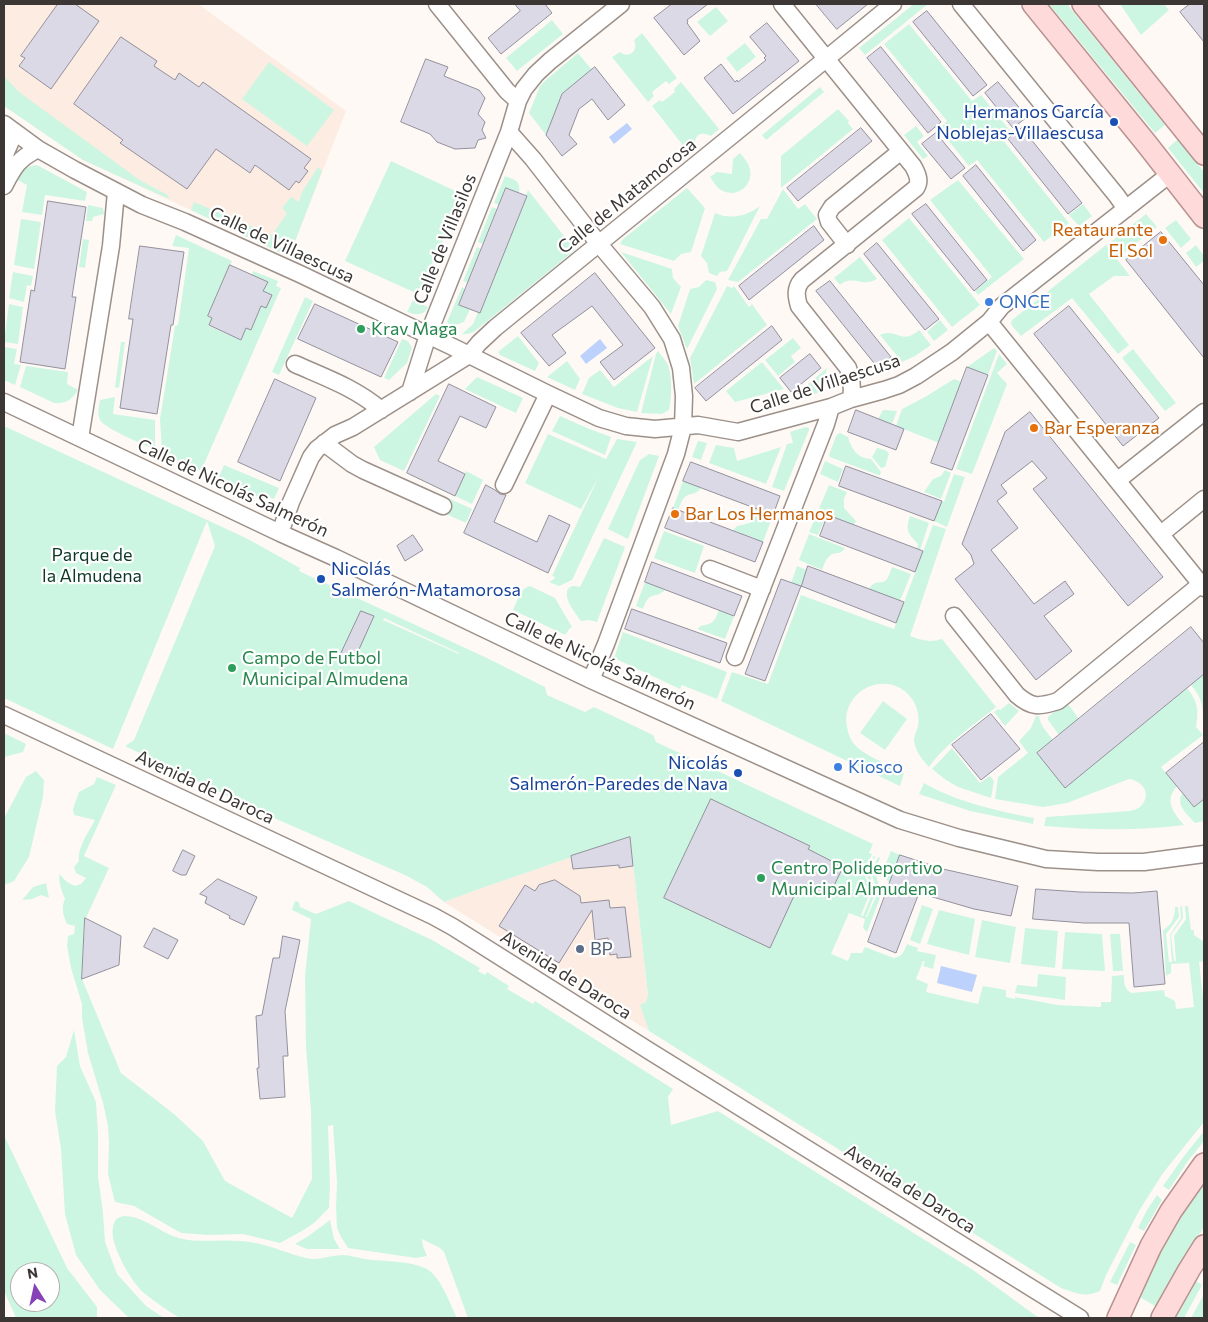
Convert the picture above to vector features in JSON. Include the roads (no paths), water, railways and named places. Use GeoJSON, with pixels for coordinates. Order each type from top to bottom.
{"type":"FeatureCollection","features":[{"type":"Feature","properties":{"kind":"main road"},"geometry":{"type":"LineString","coordinates":[[1033,4],[1204,216]]}},
{"type":"Feature","properties":{"kind":"main road"},"geometry":{"type":"LineString","coordinates":[[1083,4],[1204,154]]}},
{"type":"Feature","properties":{"kind":"main road"},"geometry":{"type":"LineString","coordinates":[[1118,1318],[1151,1246],[1171,1212],[1204,1164]]}},
{"type":"Feature","properties":{"kind":"main road"},"geometry":{"type":"LineString","coordinates":[[1162,1318],[1204,1246]]}},
{"type":"Feature","properties":{"kind":"street"},"geometry":{"type":"LineString","coordinates":[[436,4],[518,101]]}},
{"type":"Feature","properties":{"kind":"street","name":"Calle de Villasilos"},"geometry":{"type":"LineString","coordinates":[[410,392],[428,335],[509,132],[518,101],[524,89],[536,74],[621,4]]}},
{"type":"Feature","properties":{"kind":"street"},"geometry":{"type":"LineString","coordinates":[[782,4],[901,151],[916,172],[919,184],[798,285],[796,297],[799,306],[848,368],[852,378],[853,390],[851,398]]}},
{"type":"Feature","properties":{"kind":"street","name":"Calle de Matamorosa"},"geometry":{"type":"LineString","coordinates":[[280,533],[291,502],[311,457],[317,449],[469,355],[495,328],[893,4]]}},
{"type":"Feature","properties":{"kind":"street"},"geometry":{"type":"LineString","coordinates":[[960,4],[1126,209]]}},
{"type":"Feature","properties":{"kind":"street"},"geometry":{"type":"LineString","coordinates":[[4,164],[9,128]]}},
{"type":"Feature","properties":{"kind":"street","name":"Calle de Villaescusa"},"geometry":{"type":"LineString","coordinates":[[9,128],[38,149],[142,205],[249,251],[599,418],[626,426],[655,428],[698,425],[738,432],[830,408],[851,398],[899,385],[916,376],[952,352],[989,322],[1002,306],[1170,174]]}},
{"type":"Feature","properties":{"kind":"street"},"geometry":{"type":"LineString","coordinates":[[509,132],[533,159],[599,244],[652,307],[672,339],[681,368],[684,396],[683,427],[676,454],[591,680]]}},
{"type":"Feature","properties":{"kind":"street"},"geometry":{"type":"LineString","coordinates":[[4,186],[15,164],[27,154],[38,149]]}},
{"type":"Feature","properties":{"kind":"street"},"geometry":{"type":"LineString","coordinates":[[847,245],[826,216],[828,211],[901,151]]}},
{"type":"Feature","properties":{"kind":"street"},"geometry":{"type":"LineString","coordinates":[[80,438],[111,246],[116,192]]}},
{"type":"Feature","properties":{"kind":"street"},"geometry":{"type":"LineString","coordinates":[[111,246],[120,220],[130,210],[142,205]]}},
{"type":"Feature","properties":{"kind":"street"},"geometry":{"type":"LineString","coordinates":[[954,616],[1017,695],[1027,704],[1037,706],[1058,701],[1203,586],[989,322]]}},
{"type":"Feature","properties":{"kind":"street"},"geometry":{"type":"LineString","coordinates":[[295,364],[359,393],[381,410]]}},
{"type":"Feature","properties":{"kind":"street"},"geometry":{"type":"LineString","coordinates":[[504,485],[548,394]]}},
{"type":"Feature","properties":{"kind":"street","name":"Calle de Nicolás Salmerón"},"geometry":{"type":"LineString","coordinates":[[4,402],[591,680],[900,820],[959,838],[1046,859],[1144,862],[1204,854]]}},
{"type":"Feature","properties":{"kind":"street"},"geometry":{"type":"LineString","coordinates":[[735,657],[826,424],[830,408]]}},
{"type":"Feature","properties":{"kind":"street"},"geometry":{"type":"LineString","coordinates":[[1118,480],[1204,412]]}},
{"type":"Feature","properties":{"kind":"street"},"geometry":{"type":"LineString","coordinates":[[324,443],[352,464],[443,506]]}},
{"type":"Feature","properties":{"kind":"street"},"geometry":{"type":"LineString","coordinates":[[1161,534],[1204,499]]}},
{"type":"Feature","properties":{"kind":"street"},"geometry":{"type":"LineString","coordinates":[[710,569],[762,588]]}},
{"type":"Feature","properties":{"kind":"street","name":"Avenida de Daroca"},"geometry":{"type":"LineString","coordinates":[[4,715],[453,927],[644,1048],[1080,1318]]}},
{"type":"Feature","properties":{"kind":"water"},"geometry":{"type":"Polygon","coordinates":[[[627,123],[632,129],[614,144],[609,137],[627,123]]]}},
{"type":"Feature","properties":{"kind":"water"},"geometry":{"type":"Polygon","coordinates":[[[600,339],[607,348],[586,364],[580,356],[600,339]]]}},
{"type":"Feature","properties":{"kind":"water"},"geometry":{"type":"Polygon","coordinates":[[[941,966],[977,975],[972,992],[937,983],[941,966]]]}},
{"type":"Feature","properties":{"kind":"place","name":"Hermanos García Noblejas-Villaescusa"},"geometry":{"type":"Point","coordinates":[1114,122]}},
{"type":"Feature","properties":{"kind":"place","name":"Reataurante El Sol"},"geometry":{"type":"Point","coordinates":[1163,240]}},
{"type":"Feature","properties":{"kind":"place","name":"ONCE"},"geometry":{"type":"Point","coordinates":[989,302]}},
{"type":"Feature","properties":{"kind":"place","name":"Krav Maga"},"geometry":{"type":"Point","coordinates":[361,329]}},
{"type":"Feature","properties":{"kind":"place","name":"Bar Esperanza"},"geometry":{"type":"Point","coordinates":[1034,428]}},
{"type":"Feature","properties":{"kind":"place","name":"Bar Los Hermanos"},"geometry":{"type":"Point","coordinates":[675,514]}},
{"type":"Feature","properties":{"kind":"place","name":"Nicolás Salmerón-Matamorosa"},"geometry":{"type":"Point","coordinates":[321,579]}},
{"type":"Feature","properties":{"kind":"place","name":"Campo de Futbol Municipal Almudena"},"geometry":{"type":"Point","coordinates":[232,668]}},
{"type":"Feature","properties":{"kind":"place","name":"Kiosco"},"geometry":{"type":"Point","coordinates":[838,767]}},
{"type":"Feature","properties":{"kind":"place","name":"Nicolás Salmerón-Paredes de Nava"},"geometry":{"type":"Point","coordinates":[738,773]}},
{"type":"Feature","properties":{"kind":"place","name":"Centro Polideportivo Municipal Almudena"},"geometry":{"type":"Point","coordinates":[761,878]}},
{"type":"Feature","properties":{"kind":"place","name":"BP"},"geometry":{"type":"Point","coordinates":[580,949]}},
{"type":"Feature","properties":{"kind":"park label","name":"Parque de la Almudena"},"geometry":{"type":"Point","coordinates":[92,565]}}]}
